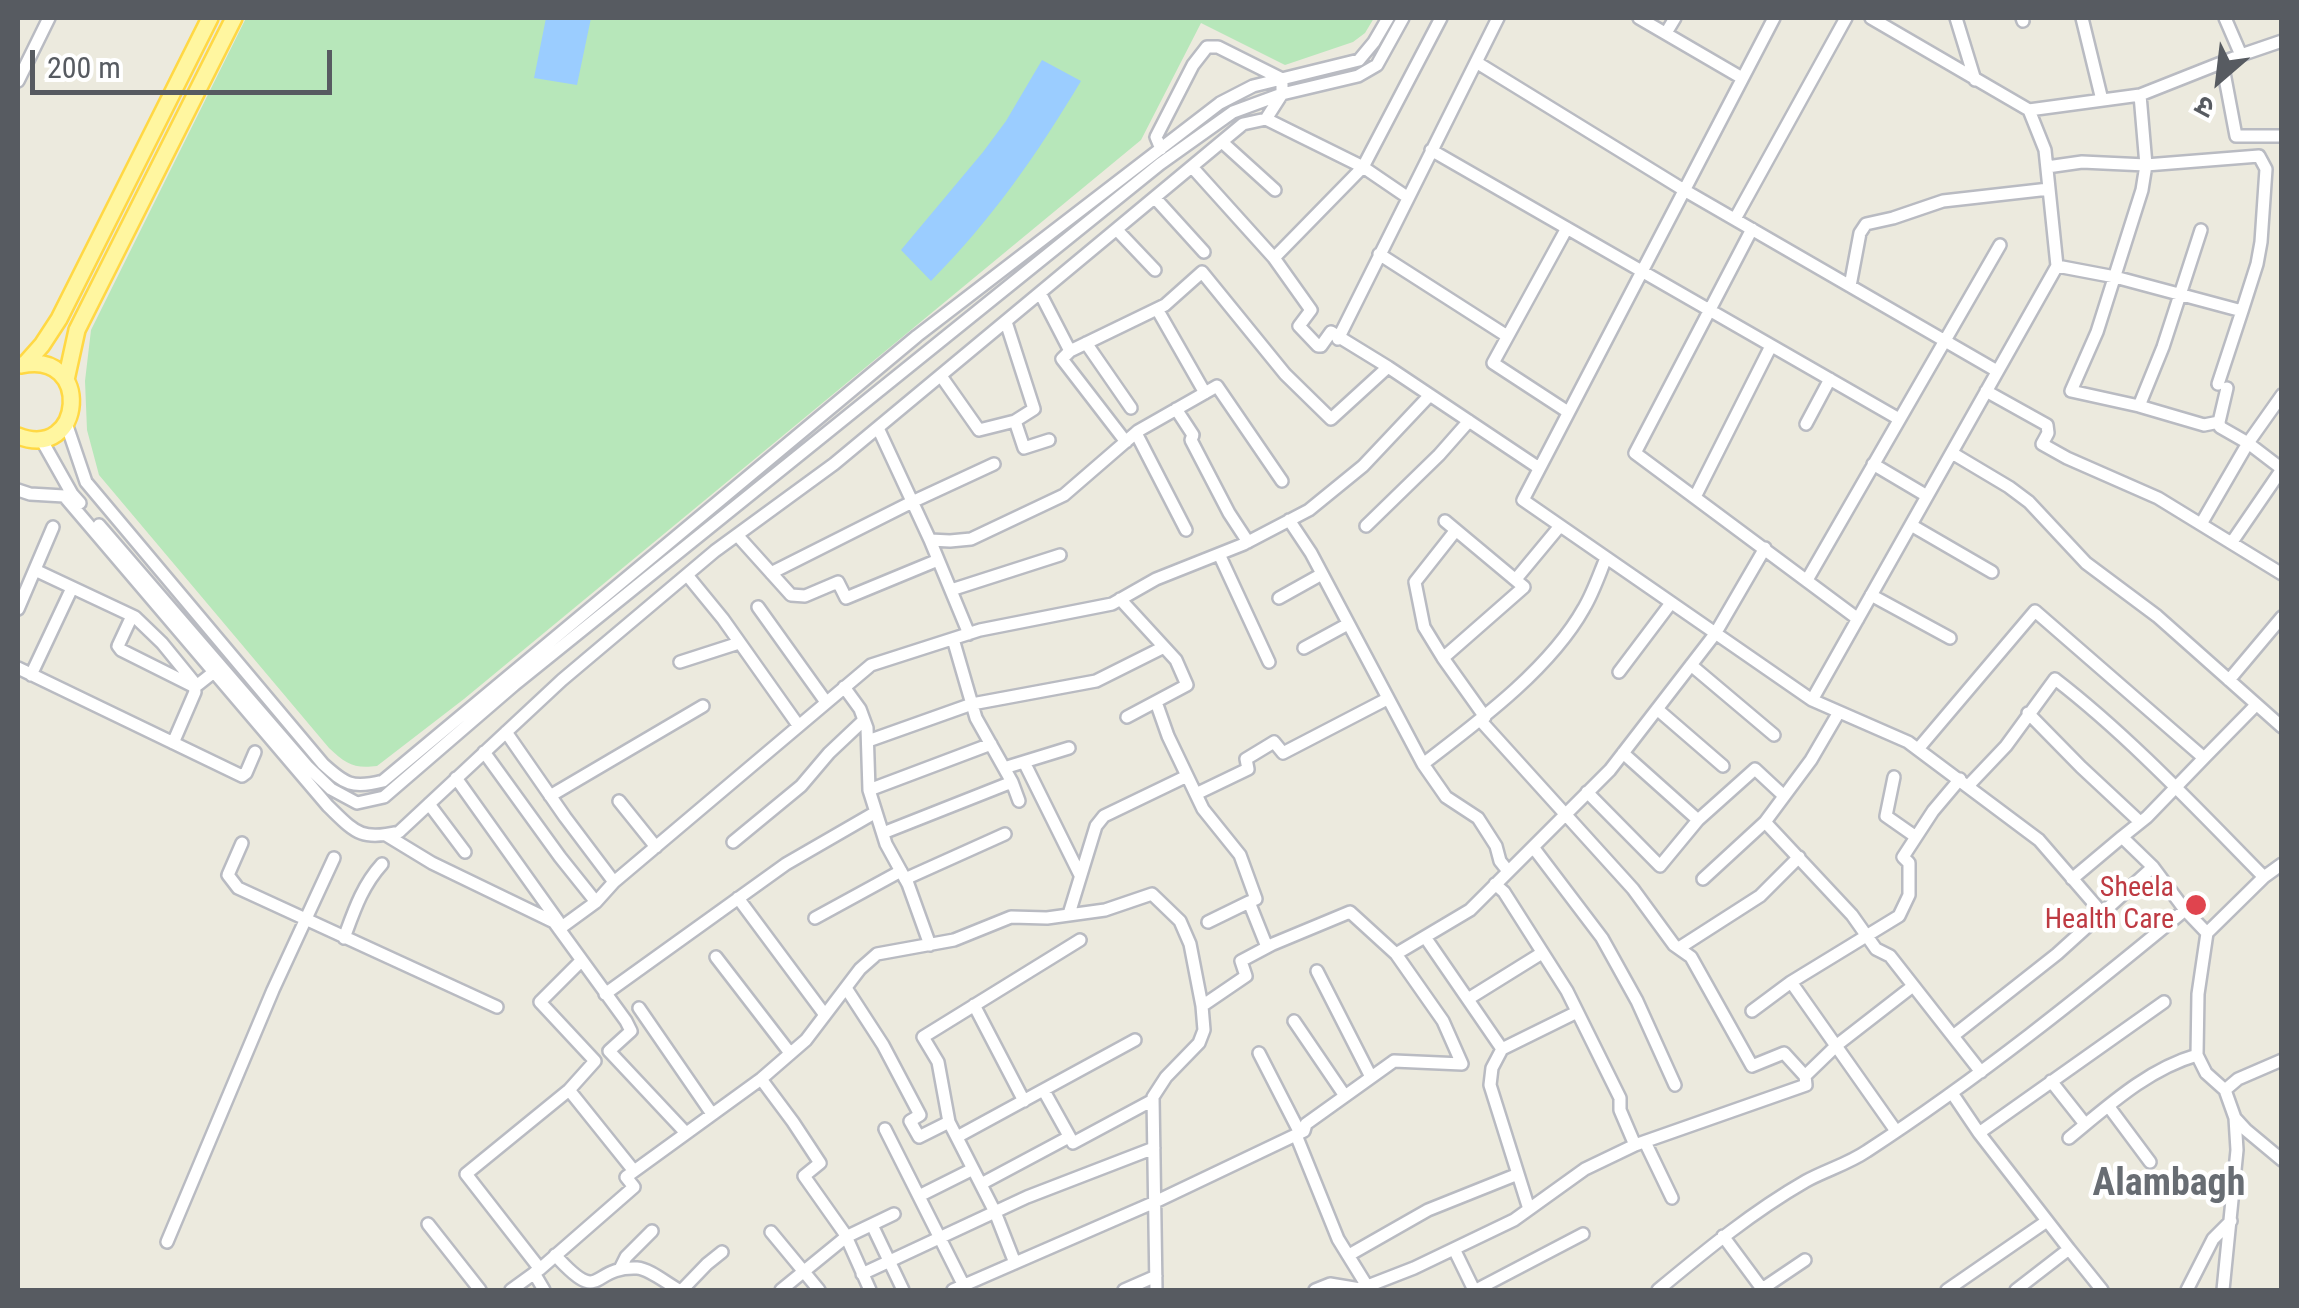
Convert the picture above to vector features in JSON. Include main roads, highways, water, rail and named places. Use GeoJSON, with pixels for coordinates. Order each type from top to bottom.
{"type":"FeatureCollection","features":[{"type":"Feature","properties":{"kind":"main road"},"geometry":{"type":"LineString","coordinates":[[22,365],[42,345],[59,319],[210,18]]}},
{"type":"Feature","properties":{"kind":"main road"},"geometry":{"type":"LineString","coordinates":[[66,380],[77,330],[234,18]]}},
{"type":"Feature","properties":{"kind":"main road"},"geometry":{"type":"LineString","coordinates":[[19,441],[54,434],[66,423],[72,409],[72,394],[56,369],[45,364],[22,365]]}},
{"type":"Feature","properties":{"kind":"water"},"geometry":{"type":"Polygon","coordinates":[[[546,18],[591,18],[577,85],[534,78],[546,18]]]}},
{"type":"Feature","properties":{"kind":"water"},"geometry":{"type":"Polygon","coordinates":[[[1042,60],[1081,81],[1012,186],[931,281],[901,250],[983,152],[1042,60]]]}},
{"type":"Feature","properties":{"kind":"place","name":"Sheela Health Care"},"geometry":{"type":"Point","coordinates":[2196,905]}},
{"type":"Feature","properties":{"kind":"district","name":"Alambagh"},"geometry":{"type":"Point","coordinates":[2169,1185]}}]}
